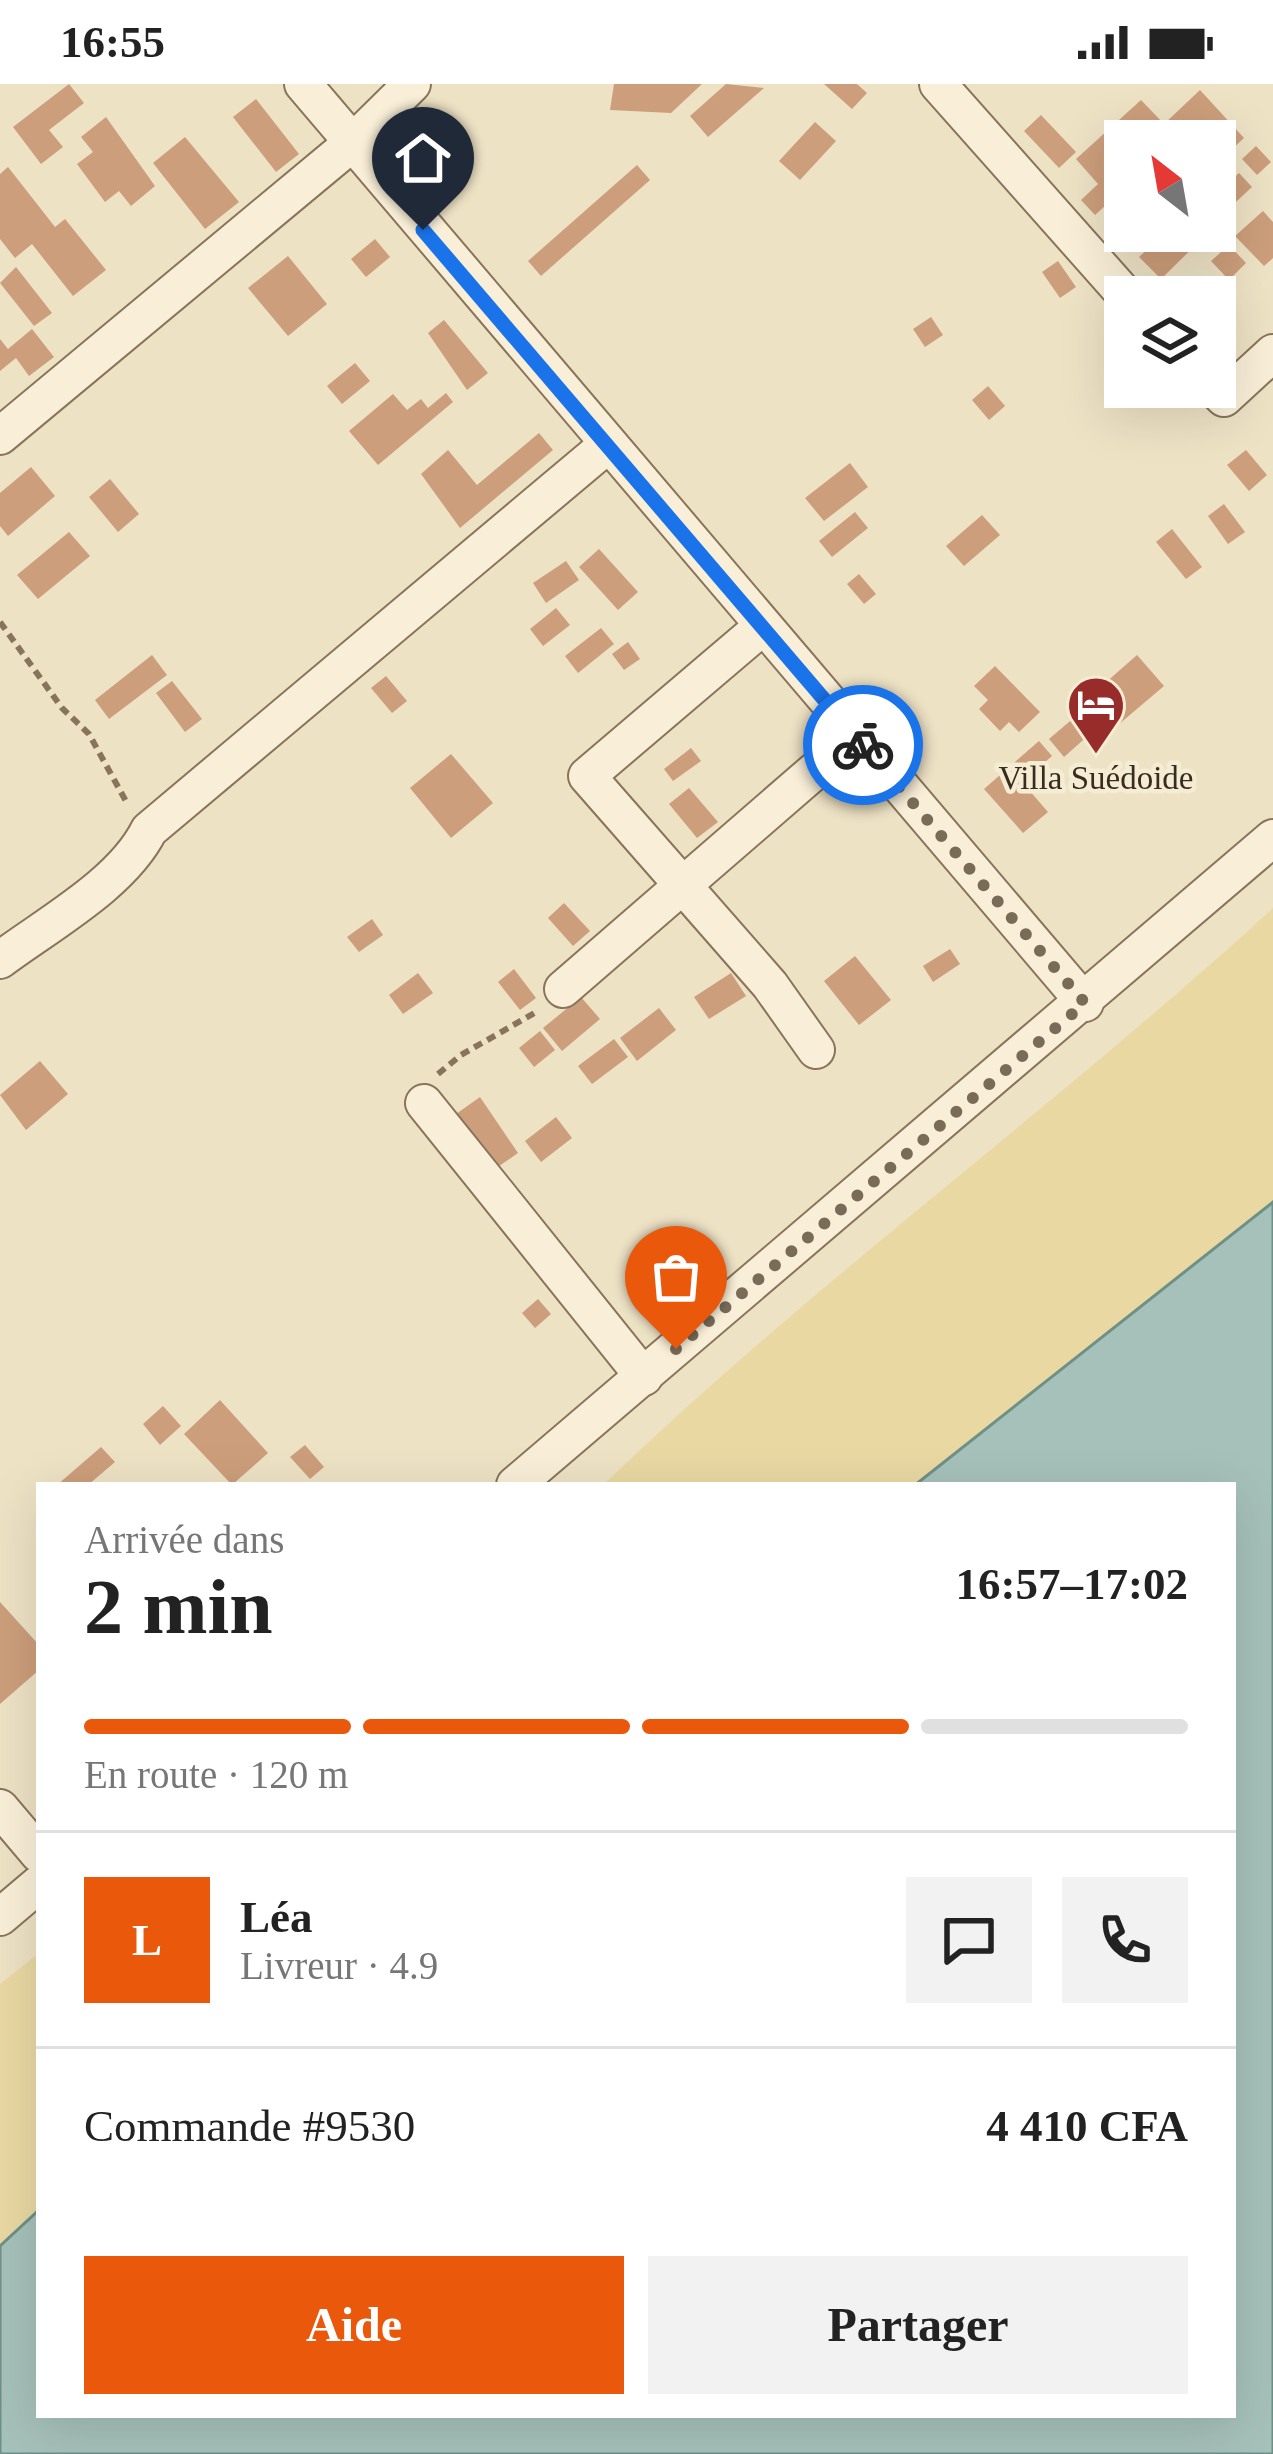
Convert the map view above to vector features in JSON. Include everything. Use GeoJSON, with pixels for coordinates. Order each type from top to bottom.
{"type":"FeatureCollection","features":[{"type":"Feature","properties":{"kind":"street"},"geometry":{"type":"LineString","coordinates":[[303,84],[606,446],[1085,1003]]}},
{"type":"Feature","properties":{"kind":"street"},"geometry":{"type":"LineString","coordinates":[[0,436],[351,144],[412,84]]}},
{"type":"Feature","properties":{"kind":"street"},"geometry":{"type":"LineString","coordinates":[[938,84],[1108,276]]}},
{"type":"Feature","properties":{"kind":"street"},"geometry":{"type":"LineString","coordinates":[[1236,387],[1273,353]]}},
{"type":"Feature","properties":{"kind":"street"},"geometry":{"type":"LineString","coordinates":[[0,960],[100,883],[140,847],[149,830],[606,446]]}},
{"type":"Feature","properties":{"kind":"street"},"geometry":{"type":"LineString","coordinates":[[762,627],[587,776],[770,985],[816,1050]]}},
{"type":"Feature","properties":{"kind":"street"},"geometry":{"type":"LineString","coordinates":[[563,989],[855,736]]}},
{"type":"Feature","properties":{"kind":"street"},"geometry":{"type":"LineString","coordinates":[[519,1482],[1273,838]]}},
{"type":"Feature","properties":{"kind":"street"},"geometry":{"type":"LineString","coordinates":[[424,1103],[644,1377]]}},
{"type":"Feature","properties":{"kind":"street"},"geometry":{"type":"LineString","coordinates":[[0,1808],[36,1850]]}},
{"type":"Feature","properties":{"kind":"street"},"geometry":{"type":"LineString","coordinates":[[0,1917],[36,1887]]}},
{"type":"Feature","properties":{"kind":"path"},"geometry":{"type":"LineString","coordinates":[[0,622],[62,708],[89,734],[125,801],[149,830]]}},
{"type":"Feature","properties":{"kind":"path"},"geometry":{"type":"LineString","coordinates":[[424,1103],[438,1074],[461,1054],[536,1013],[563,989]]}},
{"type":"Feature","properties":{"kind":"sand"},"geometry":{"type":"Polygon","coordinates":[[[1273,908],[1273,1202],[919,1482],[606,1482],[851,1265],[1273,908]]]}},
{"type":"Feature","properties":{"kind":"sand"},"geometry":{"type":"Polygon","coordinates":[[[36,1955],[36,2214],[0,2245],[0,1984],[36,1955]]]}},
{"type":"Feature","properties":{"kind":"water"},"geometry":{"type":"Polygon","coordinates":[[[1273,1202],[1273,2454],[0,2454],[0,2246],[36,2213],[36,2418],[1236,2418],[1236,1482],[919,1482],[1273,1202]]]}},
{"type":"Feature","properties":{"kind":"building"},"geometry":{"type":"Polygon","coordinates":[[[69,84],[84,103],[49,130],[63,147],[41,164],[13,127],[69,84]]]}},
{"type":"Feature","properties":{"kind":"building"},"geometry":{"type":"Polygon","coordinates":[[[614,84],[702,84],[671,113],[610,110],[614,84]]]}},
{"type":"Feature","properties":{"kind":"building"},"geometry":{"type":"Polygon","coordinates":[[[726,84],[764,88],[708,137],[690,116],[726,84]]]}},
{"type":"Feature","properties":{"kind":"building"},"geometry":{"type":"Polygon","coordinates":[[[824,84],[857,84],[867,93],[852,109],[824,84]]]}},
{"type":"Feature","properties":{"kind":"building"},"geometry":{"type":"Polygon","coordinates":[[[1200,90],[1228,120],[1168,120],[1200,90]]]}},
{"type":"Feature","properties":{"kind":"building"},"geometry":{"type":"Polygon","coordinates":[[[256,99],[299,154],[276,172],[233,117],[256,99]]]}},
{"type":"Feature","properties":{"kind":"building"},"geometry":{"type":"Polygon","coordinates":[[[1141,100],[1160,120],[1119,120],[1141,100]]]}},
{"type":"Feature","properties":{"kind":"building"},"geometry":{"type":"Polygon","coordinates":[[[1041,115],[1076,152],[1059,168],[1024,131],[1041,115]]]}},
{"type":"Feature","properties":{"kind":"building"},"geometry":{"type":"Polygon","coordinates":[[[106,117],[155,186],[131,206],[119,191],[105,202],[77,164],[93,152],[81,137],[106,117]]]}},
{"type":"Feature","properties":{"kind":"building"},"geometry":{"type":"Polygon","coordinates":[[[815,122],[836,141],[800,180],[779,161],[815,122]]]}},
{"type":"Feature","properties":{"kind":"building"},"geometry":{"type":"Polygon","coordinates":[[[1104,134],[1104,207],[1095,215],[1081,200],[1098,184],[1076,159],[1104,134]]]}},
{"type":"Feature","properties":{"kind":"building"},"geometry":{"type":"Polygon","coordinates":[[[185,137],[239,202],[205,229],[153,163],[185,137]]]}},
{"type":"Feature","properties":{"kind":"building"},"geometry":{"type":"Polygon","coordinates":[[[1256,146],[1271,162],[1257,175],[1242,159],[1256,146]]]}},
{"type":"Feature","properties":{"kind":"building"},"geometry":{"type":"Polygon","coordinates":[[[637,165],[650,180],[541,276],[528,261],[637,165]]]}},
{"type":"Feature","properties":{"kind":"building"},"geometry":{"type":"Polygon","coordinates":[[[8,167],[55,227],[65,219],[106,270],[73,296],[32,244],[15,258],[0,239],[0,174],[8,167]]]}},
{"type":"Feature","properties":{"kind":"building"},"geometry":{"type":"Polygon","coordinates":[[[1239,173],[1252,187],[1236,202],[1239,173]]]}},
{"type":"Feature","properties":{"kind":"building"},"geometry":{"type":"Polygon","coordinates":[[[1263,211],[1273,222],[1273,258],[1264,266],[1236,235],[1263,211]]]}},
{"type":"Feature","properties":{"kind":"building"},"geometry":{"type":"Polygon","coordinates":[[[375,239],[390,257],[366,277],[351,259],[375,239]]]}},
{"type":"Feature","properties":{"kind":"building"},"geometry":{"type":"Polygon","coordinates":[[[1144,252],[1189,252],[1164,276],[1158,276],[1139,257],[1144,252]]]}},
{"type":"Feature","properties":{"kind":"building"},"geometry":{"type":"Polygon","coordinates":[[[1221,252],[1236,252],[1246,263],[1233,276],[1225,276],[1211,261],[1221,252]]]}},
{"type":"Feature","properties":{"kind":"building"},"geometry":{"type":"Polygon","coordinates":[[[288,256],[327,304],[288,336],[248,288],[288,256]]]}},
{"type":"Feature","properties":{"kind":"building"},"geometry":{"type":"Polygon","coordinates":[[[1058,261],[1076,287],[1060,298],[1042,272],[1058,261]]]}},
{"type":"Feature","properties":{"kind":"building"},"geometry":{"type":"Polygon","coordinates":[[[16,267],[52,313],[34,326],[0,283],[16,267]]]}},
{"type":"Feature","properties":{"kind":"building"},"geometry":{"type":"Polygon","coordinates":[[[931,317],[943,335],[925,347],[913,329],[931,317]]]}},
{"type":"Feature","properties":{"kind":"building"},"geometry":{"type":"Polygon","coordinates":[[[444,320],[488,373],[467,390],[428,333],[444,320]]]}},
{"type":"Feature","properties":{"kind":"building"},"geometry":{"type":"Polygon","coordinates":[[[32,329],[54,357],[29,376],[16,358],[0,371],[0,339],[8,349],[32,329]]]}},
{"type":"Feature","properties":{"kind":"building"},"geometry":{"type":"Polygon","coordinates":[[[355,363],[370,381],[342,404],[327,386],[355,363]]]}},
{"type":"Feature","properties":{"kind":"building"},"geometry":{"type":"Polygon","coordinates":[[[988,386],[1005,406],[989,420],[972,400],[988,386]]]}},
{"type":"Feature","properties":{"kind":"building"},"geometry":{"type":"Polygon","coordinates":[[[446,393],[453,402],[378,465],[349,431],[393,394],[407,410],[421,399],[428,408],[446,393]]]}},
{"type":"Feature","properties":{"kind":"building"},"geometry":{"type":"Polygon","coordinates":[[[539,433],[553,450],[460,528],[421,474],[448,450],[477,485],[539,433]]]}},
{"type":"Feature","properties":{"kind":"building"},"geometry":{"type":"Polygon","coordinates":[[[1246,450],[1267,475],[1249,491],[1227,465],[1246,450]]]}},
{"type":"Feature","properties":{"kind":"building"},"geometry":{"type":"Polygon","coordinates":[[[850,463],[868,487],[824,521],[805,498],[850,463]]]}},
{"type":"Feature","properties":{"kind":"building"},"geometry":{"type":"Polygon","coordinates":[[[31,467],[55,496],[8,536],[0,526],[0,493],[31,467]]]}},
{"type":"Feature","properties":{"kind":"building"},"geometry":{"type":"Polygon","coordinates":[[[110,479],[139,514],[118,532],[89,497],[110,479]]]}},
{"type":"Feature","properties":{"kind":"building"},"geometry":{"type":"Polygon","coordinates":[[[1224,504],[1245,532],[1228,544],[1208,516],[1224,504]]]}},
{"type":"Feature","properties":{"kind":"building"},"geometry":{"type":"Polygon","coordinates":[[[855,512],[868,528],[832,557],[819,541],[855,512]]]}},
{"type":"Feature","properties":{"kind":"building"},"geometry":{"type":"Polygon","coordinates":[[[982,515],[1000,535],[964,566],[946,546],[982,515]]]}},
{"type":"Feature","properties":{"kind":"building"},"geometry":{"type":"Polygon","coordinates":[[[1172,529],[1202,567],[1186,579],[1156,542],[1172,529]]]}},
{"type":"Feature","properties":{"kind":"building"},"geometry":{"type":"Polygon","coordinates":[[[69,532],[90,556],[38,599],[17,575],[69,532]]]}},
{"type":"Feature","properties":{"kind":"building"},"geometry":{"type":"Polygon","coordinates":[[[599,549],[638,592],[618,610],[579,567],[599,549]]]}},
{"type":"Feature","properties":{"kind":"building"},"geometry":{"type":"Polygon","coordinates":[[[566,561],[579,580],[546,603],[533,583],[566,561]]]}},
{"type":"Feature","properties":{"kind":"building"},"geometry":{"type":"Polygon","coordinates":[[[859,574],[876,594],[864,604],[847,584],[859,574]]]}},
{"type":"Feature","properties":{"kind":"building"},"geometry":{"type":"Polygon","coordinates":[[[556,608],[570,625],[543,646],[530,629],[556,608]]]}},
{"type":"Feature","properties":{"kind":"building"},"geometry":{"type":"Polygon","coordinates":[[[601,628],[614,644],[578,673],[565,656],[601,628]]]}},
{"type":"Feature","properties":{"kind":"building"},"geometry":{"type":"Polygon","coordinates":[[[628,642],[640,659],[624,670],[612,654],[628,642]]]}},
{"type":"Feature","properties":{"kind":"building"},"geometry":{"type":"Polygon","coordinates":[[[152,655],[167,675],[109,719],[95,700],[152,655]]]}},
{"type":"Feature","properties":{"kind":"building"},"geometry":{"type":"Polygon","coordinates":[[[1137,655],[1164,686],[1105,736],[1079,706],[1137,655]]]}},
{"type":"Feature","properties":{"kind":"building"},"geometry":{"type":"Polygon","coordinates":[[[995,666],[1040,712],[1019,732],[1009,722],[1000,731],[979,709],[988,700],[974,686],[995,666]]]}},
{"type":"Feature","properties":{"kind":"building"},"geometry":{"type":"Polygon","coordinates":[[[386,676],[407,701],[392,713],[371,688],[386,676]]]}},
{"type":"Feature","properties":{"kind":"building"},"geometry":{"type":"Polygon","coordinates":[[[172,681],[202,719],[185,732],[156,693],[172,681]]]}},
{"type":"Feature","properties":{"kind":"building"},"geometry":{"type":"Polygon","coordinates":[[[1076,716],[1091,733],[1064,757],[1049,739],[1076,716]]]}},
{"type":"Feature","properties":{"kind":"building"},"geometry":{"type":"Polygon","coordinates":[[[1039,741],[1052,756],[1022,782],[1048,812],[1023,833],[984,789],[1039,741]]]}},
{"type":"Feature","properties":{"kind":"building"},"geometry":{"type":"Polygon","coordinates":[[[691,748],[701,761],[673,781],[664,769],[691,748]]]}},
{"type":"Feature","properties":{"kind":"building"},"geometry":{"type":"Polygon","coordinates":[[[451,754],[493,803],[451,838],[410,788],[451,754]]]}},
{"type":"Feature","properties":{"kind":"building"},"geometry":{"type":"Polygon","coordinates":[[[689,788],[718,822],[697,838],[669,804],[689,788]]]}},
{"type":"Feature","properties":{"kind":"building"},"geometry":{"type":"Polygon","coordinates":[[[564,903],[590,931],[573,946],[548,918],[564,903]]]}},
{"type":"Feature","properties":{"kind":"building"},"geometry":{"type":"Polygon","coordinates":[[[372,919],[383,935],[359,952],[347,937],[372,919]]]}},
{"type":"Feature","properties":{"kind":"building"},"geometry":{"type":"Polygon","coordinates":[[[950,949],[960,964],[933,982],[923,966],[950,949]]]}},
{"type":"Feature","properties":{"kind":"building"},"geometry":{"type":"Polygon","coordinates":[[[855,956],[891,1000],[859,1025],[824,981],[855,956]]]}},
{"type":"Feature","properties":{"kind":"building"},"geometry":{"type":"Polygon","coordinates":[[[514,969],[536,998],[520,1010],[498,982],[514,969]]]}},
{"type":"Feature","properties":{"kind":"building"},"geometry":{"type":"Polygon","coordinates":[[[418,973],[433,993],[403,1014],[389,995],[418,973]]]}},
{"type":"Feature","properties":{"kind":"building"},"geometry":{"type":"Polygon","coordinates":[[[731,973],[746,996],[709,1019],[694,997],[731,973]]]}},
{"type":"Feature","properties":{"kind":"building"},"geometry":{"type":"Polygon","coordinates":[[[581,997],[600,1019],[562,1051],[543,1028],[581,997]]]}},
{"type":"Feature","properties":{"kind":"building"},"geometry":{"type":"Polygon","coordinates":[[[659,1008],[676,1030],[637,1061],[620,1038],[659,1008]]]}},
{"type":"Feature","properties":{"kind":"building"},"geometry":{"type":"Polygon","coordinates":[[[540,1031],[555,1050],[534,1067],[519,1048],[540,1031]]]}},
{"type":"Feature","properties":{"kind":"building"},"geometry":{"type":"Polygon","coordinates":[[[614,1039],[628,1057],[592,1084],[578,1066],[614,1039]]]}},
{"type":"Feature","properties":{"kind":"building"},"geometry":{"type":"Polygon","coordinates":[[[40,1061],[68,1094],[26,1130],[0,1095],[40,1061]]]}},
{"type":"Feature","properties":{"kind":"building"},"geometry":{"type":"Polygon","coordinates":[[[480,1097],[518,1153],[495,1169],[456,1114],[480,1097]]]}},
{"type":"Feature","properties":{"kind":"building"},"geometry":{"type":"Polygon","coordinates":[[[556,1117],[572,1138],[541,1162],[525,1141],[556,1117]]]}},
{"type":"Feature","properties":{"kind":"building"},"geometry":{"type":"Polygon","coordinates":[[[538,1299],[551,1314],[535,1328],[522,1313],[538,1299]]]}},
{"type":"Feature","properties":{"kind":"building"},"geometry":{"type":"Polygon","coordinates":[[[220,1400],[268,1453],[235,1482],[229,1482],[184,1434],[220,1400]]]}},
{"type":"Feature","properties":{"kind":"building"},"geometry":{"type":"Polygon","coordinates":[[[163,1406],[181,1426],[160,1445],[143,1424],[163,1406]]]}},
{"type":"Feature","properties":{"kind":"building"},"geometry":{"type":"Polygon","coordinates":[[[305,1445],[324,1467],[310,1479],[290,1457],[305,1445]]]}},
{"type":"Feature","properties":{"kind":"building"},"geometry":{"type":"Polygon","coordinates":[[[101,1447],[115,1462],[92,1482],[60,1482],[101,1447]]]}},
{"type":"Feature","properties":{"kind":"building"},"geometry":{"type":"Polygon","coordinates":[[[0,1602],[36,1642],[36,1673],[0,1704],[0,1602]]]}},
{"type":"Feature","properties":{"kind":"way so far"},"geometry":{"type":"LineString","coordinates":[[676,1349],[1085,1003],[863,745]]}},
{"type":"Feature","properties":{"kind":"place","name":"Villa Suédoide"},"geometry":{"type":"Point","coordinates":[1096,756]}},
{"type":"Feature","properties":{"kind":"route"},"geometry":{"type":"LineString","coordinates":[[423,230],[863,745]]}}]}
